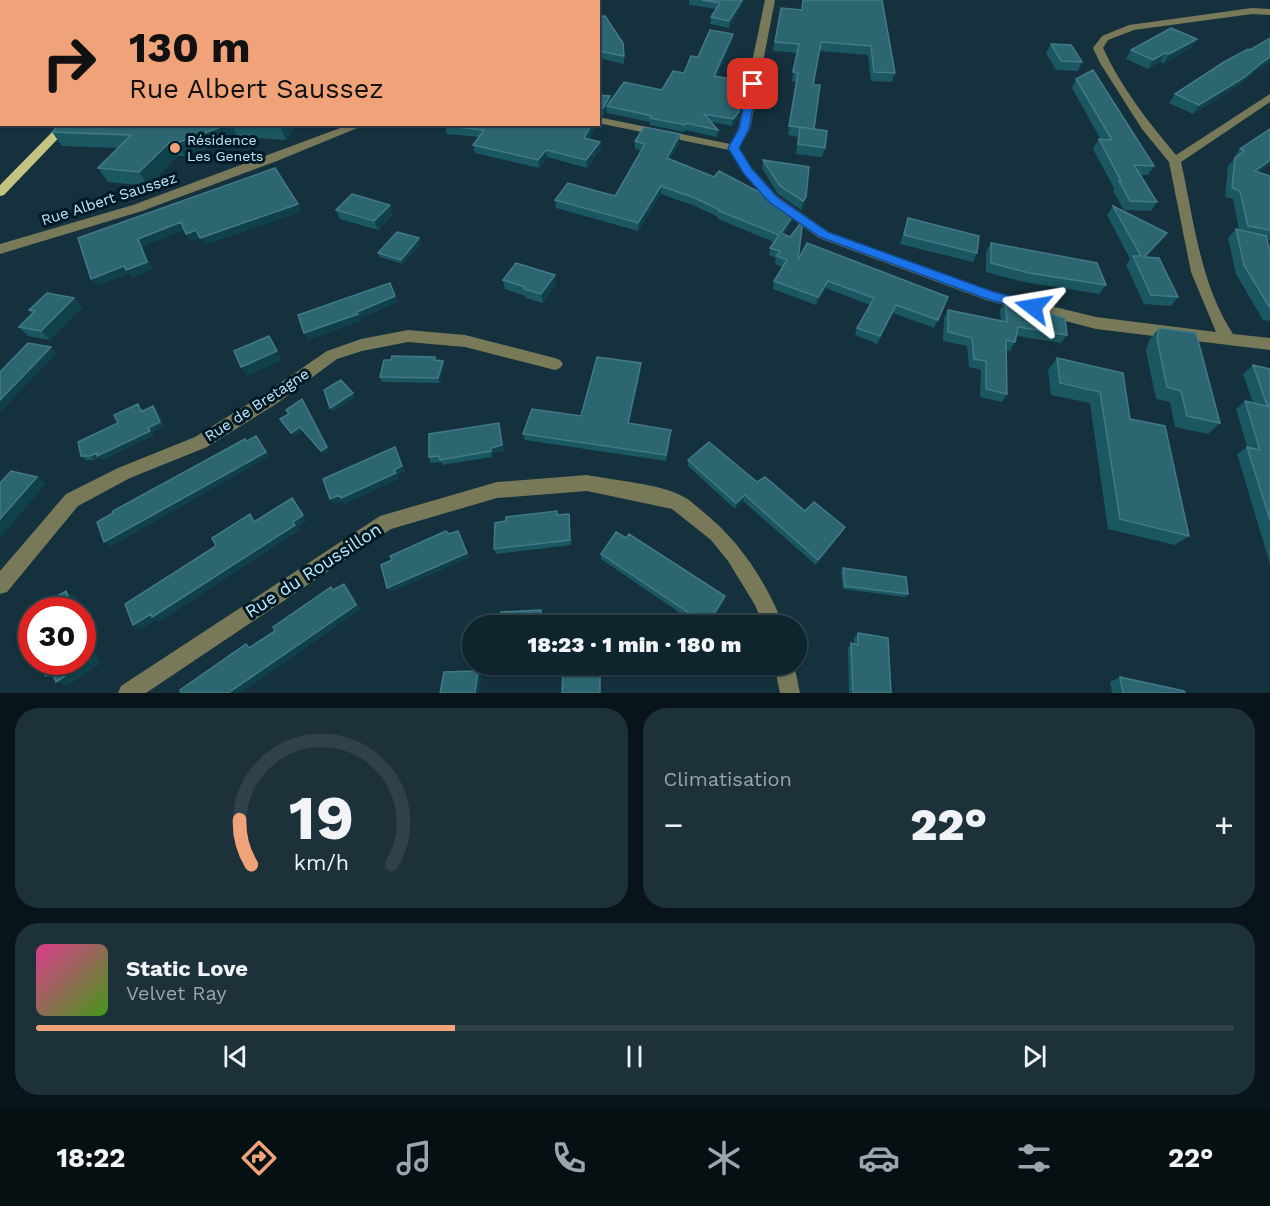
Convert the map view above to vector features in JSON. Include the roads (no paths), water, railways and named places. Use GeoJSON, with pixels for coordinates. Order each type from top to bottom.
{"type":"FeatureCollection","features":[{"type":"Feature","properties":{"kind":"main road"},"geometry":{"type":"LineString","coordinates":[[0,192],[65,126]]}},
{"type":"Feature","properties":{"kind":"street"},"geometry":{"type":"LineString","coordinates":[[733,148],[744,129],[770,0]]}},
{"type":"Feature","properties":{"kind":"street"},"geometry":{"type":"LineString","coordinates":[[1228,338],[1219,324],[1198,272],[1175,161],[1148,129],[1105,63],[1098,48],[1105,38],[1132,27],[1252,11],[1270,12]]}},
{"type":"Feature","properties":{"kind":"street"},"geometry":{"type":"LineString","coordinates":[[1175,161],[1270,97]]}},
{"type":"Feature","properties":{"kind":"street"},"geometry":{"type":"LineString","coordinates":[[600,120],[733,148],[748,171],[773,199],[824,234],[991,296],[1096,323],[1270,344]]}},
{"type":"Feature","properties":{"kind":"street","name":"Rue Albert Saussez"},"geometry":{"type":"LineString","coordinates":[[0,249],[63,233],[153,204],[357,126]]}},
{"type":"Feature","properties":{"kind":"street","name":"Rue de Bretagne"},"geometry":{"type":"LineString","coordinates":[[0,585],[72,500],[124,473],[201,442],[270,399],[332,355],[361,345],[408,336],[465,341],[555,364]]}},
{"type":"Feature","properties":{"kind":"street","name":"Rue du Roussillon"},"geometry":{"type":"LineString","coordinates":[[128,693],[386,522],[497,490],[588,483],[677,502],[717,534],[735,555],[762,598],[769,615]]}},
{"type":"Feature","properties":{"kind":"street"},"geometry":{"type":"LineString","coordinates":[[786,675],[790,693]]}},
{"type":"Feature","properties":{"kind":"place","name":"Résidence Les Genets"},"geometry":{"type":"Point","coordinates":[175,148]}}]}
